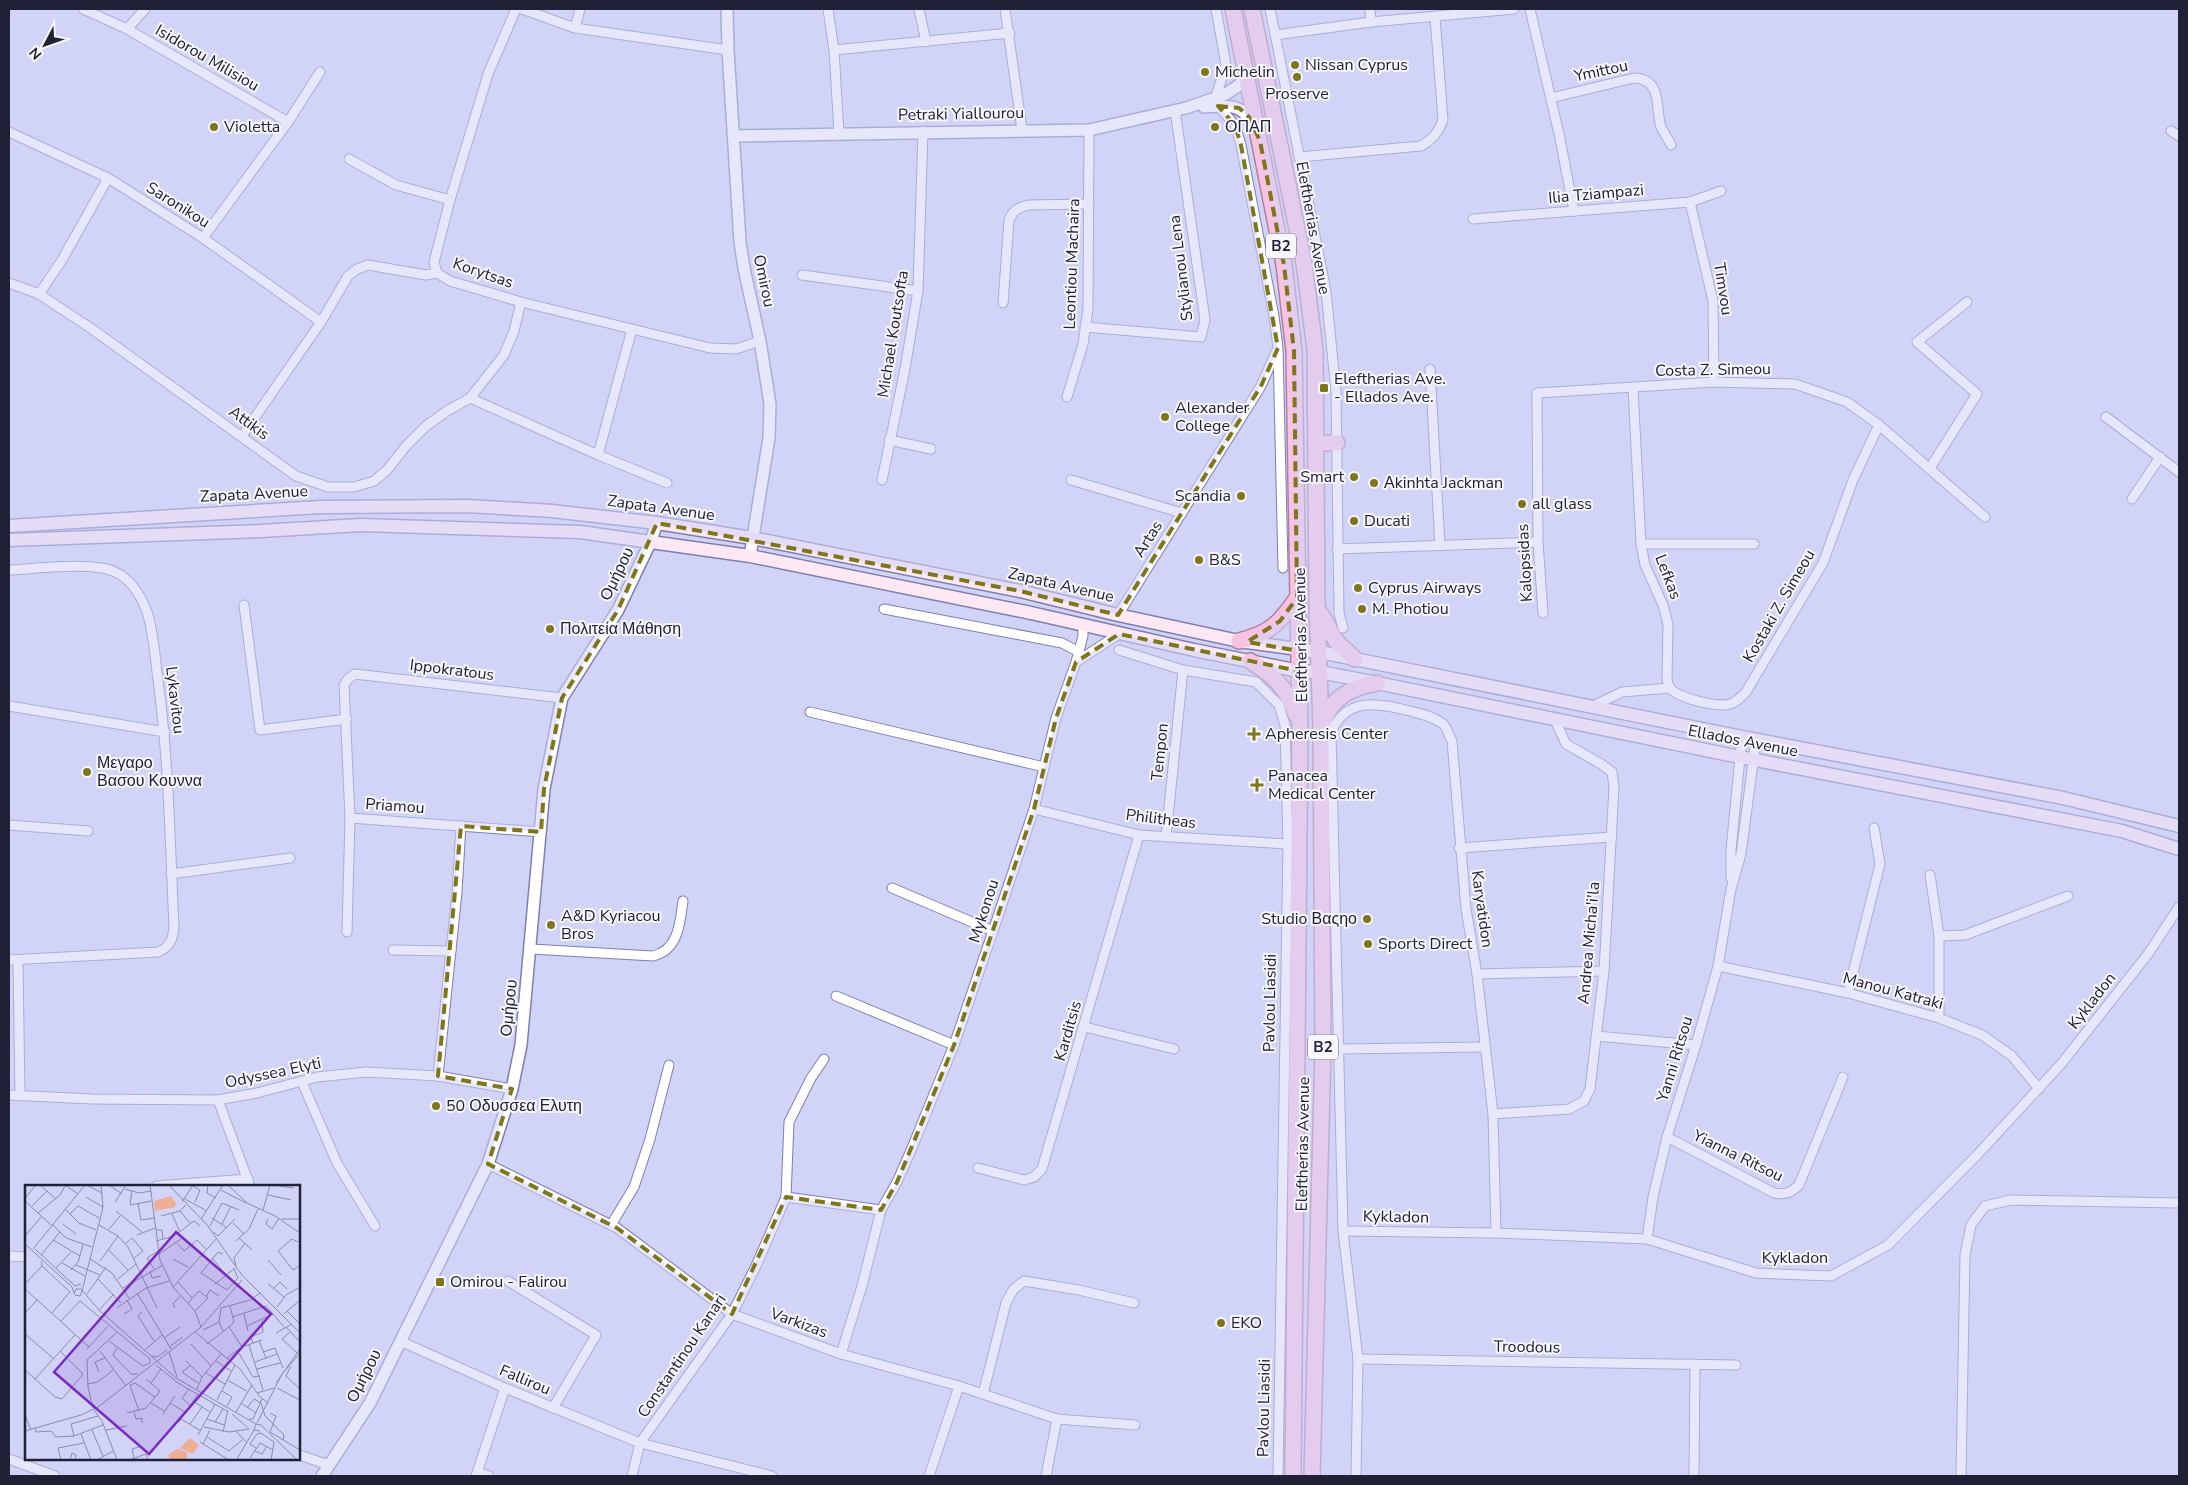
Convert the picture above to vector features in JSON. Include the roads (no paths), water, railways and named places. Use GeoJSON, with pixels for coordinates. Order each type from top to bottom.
{"type":"FeatureCollection","features":[{"type":"Feature","properties":{"kind":"highway","name":"Eleftherias Avenue"},"geometry":{"type":"LineString","coordinates":[[1233,9],[1284,265],[1294,351],[1300,728],[1292,1476]]}},
{"type":"Feature","properties":{"kind":"highway","name":"Eleftherias Avenue"},"geometry":{"type":"LineString","coordinates":[[1252,9],[1304,263],[1315,350],[1317,603],[1320,672],[1326,735],[1323,1049],[1312,1476]]}},
{"type":"Feature","properties":{"kind":"highway"},"geometry":{"type":"LineString","coordinates":[[1317,443],[1337,443]]}},
{"type":"Feature","properties":{"kind":"highway"},"geometry":{"type":"LineString","coordinates":[[1239,641],[1257,636],[1273,628],[1280,622],[1297,598]]}},
{"type":"Feature","properties":{"kind":"highway"},"geometry":{"type":"LineString","coordinates":[[1317,603],[1330,632],[1342,649],[1355,659]]}},
{"type":"Feature","properties":{"kind":"highway"},"geometry":{"type":"LineString","coordinates":[[1250,661],[1268,672],[1287,692],[1300,728]]}},
{"type":"Feature","properties":{"kind":"highway"},"geometry":{"type":"LineString","coordinates":[[1326,735],[1330,707],[1343,695],[1357,687],[1377,683]]}},
{"type":"Feature","properties":{"kind":"main road","name":"Zapata Avenue"},"geometry":{"type":"LineString","coordinates":[[9,526],[341,507],[468,506],[552,511],[657,523],[752,538],[1020,591],[1118,615],[1239,641],[1299,651]]}},
{"type":"Feature","properties":{"kind":"main road"},"geometry":{"type":"LineString","coordinates":[[9,540],[361,525],[580,532],[750,556],[1298,671]]}},
{"type":"Feature","properties":{"kind":"main road","name":"Ellados Avenue"},"geometry":{"type":"LineString","coordinates":[[1299,651],[1320,652],[1756,740],[2063,798],[2179,826]]}},
{"type":"Feature","properties":{"kind":"main road","name":"Ellados Avenue"},"geometry":{"type":"LineString","coordinates":[[1298,671],[1320,672],[1377,683],[1754,760],[2122,831],[2179,849]]}},
{"type":"Feature","properties":{"kind":"street","name":"Isidorou Milisiou"},"geometry":{"type":"LineString","coordinates":[[83,9],[127,29],[288,122]]}},
{"type":"Feature","properties":{"kind":"street"},"geometry":{"type":"LineString","coordinates":[[127,29],[145,9]]}},
{"type":"Feature","properties":{"kind":"street","name":"Korytsas"},"geometry":{"type":"LineString","coordinates":[[516,9],[488,74],[450,200],[434,262],[437,272],[450,281],[521,302],[710,348],[736,348],[760,342]]}},
{"type":"Feature","properties":{"kind":"street"},"geometry":{"type":"LineString","coordinates":[[522,9],[575,28],[728,50]]}},
{"type":"Feature","properties":{"kind":"street"},"geometry":{"type":"LineString","coordinates":[[575,28],[580,9]]}},
{"type":"Feature","properties":{"kind":"street","name":"Omirou"},"geometry":{"type":"LineString","coordinates":[[727,9],[728,50],[742,254],[769,394],[770,425],[750,556]]}},
{"type":"Feature","properties":{"kind":"street"},"geometry":{"type":"LineString","coordinates":[[828,9],[834,50],[839,133]]}},
{"type":"Feature","properties":{"kind":"street"},"geometry":{"type":"LineString","coordinates":[[920,9],[926,42]]}},
{"type":"Feature","properties":{"kind":"street"},"geometry":{"type":"LineString","coordinates":[[1005,9],[1010,33],[1022,130]]}},
{"type":"Feature","properties":{"kind":"street"},"geometry":{"type":"LineString","coordinates":[[1216,9],[1226,65],[1217,102],[1235,125],[1242,145],[1274,316],[1278,348],[1283,568]]}},
{"type":"Feature","properties":{"kind":"street"},"geometry":{"type":"LineString","coordinates":[[1270,9],[1326,291],[1336,392],[1337,549],[1339,613],[1343,628]]}},
{"type":"Feature","properties":{"kind":"street"},"geometry":{"type":"LineString","coordinates":[[1370,9],[1371,22]]}},
{"type":"Feature","properties":{"kind":"street"},"geometry":{"type":"LineString","coordinates":[[1275,35],[1371,22],[1514,9]]}},
{"type":"Feature","properties":{"kind":"street"},"geometry":{"type":"LineString","coordinates":[[1530,9],[1574,211]]}},
{"type":"Feature","properties":{"kind":"street"},"geometry":{"type":"LineString","coordinates":[[1299,157],[1421,146],[1432,140],[1438,133],[1443,120],[1435,17]]}},
{"type":"Feature","properties":{"kind":"street"},"geometry":{"type":"LineString","coordinates":[[834,50],[1010,33]]}},
{"type":"Feature","properties":{"kind":"street","name":"Petraki Yiallourou"},"geometry":{"type":"LineString","coordinates":[[734,136],[923,131],[1090,130],[1217,102],[1242,82],[1245,66]]}},
{"type":"Feature","properties":{"kind":"street"},"geometry":{"type":"LineString","coordinates":[[203,238],[288,122],[320,72]]}},
{"type":"Feature","properties":{"kind":"street","name":"Ymittou"},"geometry":{"type":"LineString","coordinates":[[1550,98],[1634,78],[1642,78],[1648,82],[1656,93],[1661,127],[1670,145]]}},
{"type":"Feature","properties":{"kind":"street","name":"Petraki Yiallourou"},"geometry":{"type":"LineString","coordinates":[[1217,102],[1239,108],[1247,114],[1260,141]]}},
{"type":"Feature","properties":{"kind":"street","name":"Stylianou Lena"},"geometry":{"type":"LineString","coordinates":[[1085,327],[1201,338],[1205,320],[1181,109]]}},
{"type":"Feature","properties":{"kind":"street","name":"Leontiou Machaira"},"geometry":{"type":"LineString","coordinates":[[1067,397],[1083,344],[1088,309],[1090,130]]}},
{"type":"Feature","properties":{"kind":"street","name":"Michael Koutsofta"},"geometry":{"type":"LineString","coordinates":[[882,480],[905,369],[918,291],[923,131]]}},
{"type":"Feature","properties":{"kind":"street","name":"Saronikou"},"geometry":{"type":"LineString","coordinates":[[9,132],[108,178],[203,238],[321,322]]}},
{"type":"Feature","properties":{"kind":"street"},"geometry":{"type":"LineString","coordinates":[[349,159],[396,185],[450,200]]}},
{"type":"Feature","properties":{"kind":"street"},"geometry":{"type":"LineString","coordinates":[[38,294],[62,260],[108,178]]}},
{"type":"Feature","properties":{"kind":"street","name":"Ilia Tziampazi"},"geometry":{"type":"LineString","coordinates":[[1473,219],[1690,202],[1721,192]]}},
{"type":"Feature","properties":{"kind":"street","name":"Timvou"},"geometry":{"type":"LineString","coordinates":[[1690,202],[1713,301],[1714,382]]}},
{"type":"Feature","properties":{"kind":"street"},"geometry":{"type":"LineString","coordinates":[[1003,303],[1009,220],[1012,213],[1019,207],[1029,205],[1090,204]]}},
{"type":"Feature","properties":{"kind":"street"},"geometry":{"type":"LineString","coordinates":[[242,436],[321,322],[348,276],[357,269],[368,265],[426,275],[437,272]]}},
{"type":"Feature","properties":{"kind":"street"},"geometry":{"type":"LineString","coordinates":[[802,275],[918,291]]}},
{"type":"Feature","properties":{"kind":"street","name":"Attikis"},"geometry":{"type":"LineString","coordinates":[[9,283],[38,294],[92,328],[296,476],[328,487],[354,487],[374,480],[386,470],[426,426],[470,398],[504,355],[514,331],[521,302]]}},
{"type":"Feature","properties":{"kind":"street"},"geometry":{"type":"LineString","coordinates":[[1930,468],[1977,394],[1917,342],[1966,302]]}},
{"type":"Feature","properties":{"kind":"street"},"geometry":{"type":"LineString","coordinates":[[598,455],[632,329]]}},
{"type":"Feature","properties":{"kind":"street","name":"Artas"},"geometry":{"type":"LineString","coordinates":[[1118,615],[1261,386],[1278,348]]}},
{"type":"Feature","properties":{"kind":"street"},"geometry":{"type":"LineString","coordinates":[[1430,369],[1440,546]]}},
{"type":"Feature","properties":{"kind":"street","name":"Costa Z. Simeou"},"geometry":{"type":"LineString","coordinates":[[1537,393],[1714,382],[1795,384],[1847,402],[1879,425],[1985,517]]}},
{"type":"Feature","properties":{"kind":"street","name":"Lefkas"},"geometry":{"type":"LineString","coordinates":[[1633,388],[1641,544],[1645,565],[1663,605],[1668,624],[1667,680],[1670,688]]}},
{"type":"Feature","properties":{"kind":"street","name":"Kalopsidas"},"geometry":{"type":"LineString","coordinates":[[1537,393],[1538,542],[1543,613]]}},
{"type":"Feature","properties":{"kind":"street"},"geometry":{"type":"LineString","coordinates":[[470,398],[598,455],[667,483]]}},
{"type":"Feature","properties":{"kind":"street"},"geometry":{"type":"LineString","coordinates":[[2106,417],[2179,472]]}},
{"type":"Feature","properties":{"kind":"street","name":"Kostaki Z. Simeou"},"geometry":{"type":"LineString","coordinates":[[1670,688],[1678,694],[1692,699],[1724,706],[1736,701],[1746,692],[1823,563],[1853,480],[1879,425]]}},
{"type":"Feature","properties":{"kind":"street"},"geometry":{"type":"LineString","coordinates":[[889,440],[931,449]]}},
{"type":"Feature","properties":{"kind":"street"},"geometry":{"type":"LineString","coordinates":[[2132,499],[2160,457]]}},
{"type":"Feature","properties":{"kind":"street"},"geometry":{"type":"LineString","coordinates":[[1071,480],[1182,513]]}},
{"type":"Feature","properties":{"kind":"street","name":"Ομήρου"},"geometry":{"type":"LineString","coordinates":[[322,1476],[370,1403],[488,1164],[512,1089],[522,1045],[544,789],[562,698],[618,610],[650,543],[657,523]]}},
{"type":"Feature","properties":{"kind":"street"},"geometry":{"type":"LineString","coordinates":[[1337,549],[1538,542]]}},
{"type":"Feature","properties":{"kind":"street"},"geometry":{"type":"LineString","coordinates":[[1641,544],[1754,544]]}},
{"type":"Feature","properties":{"kind":"street","name":"Lykavitou"},"geometry":{"type":"LineString","coordinates":[[9,570],[99,568],[115,572],[127,580],[140,596],[149,620],[165,732],[174,927],[174,935],[166,948],[150,953],[13,961]]}},
{"type":"Feature","properties":{"kind":"street"},"geometry":{"type":"LineString","coordinates":[[244,605],[260,730],[347,719]]}},
{"type":"Feature","properties":{"kind":"street"},"geometry":{"type":"LineString","coordinates":[[884,609],[1062,643],[1079,652]]}},
{"type":"Feature","properties":{"kind":"street","name":"Mykonou"},"geometry":{"type":"LineString","coordinates":[[841,1354],[862,1286],[881,1210],[908,1156],[954,1045],[994,931],[1034,809],[1056,718],[1079,652],[1083,636],[1083,626]]}},
{"type":"Feature","properties":{"kind":"street"},"geometry":{"type":"LineString","coordinates":[[1076,662],[1119,634]]}},
{"type":"Feature","properties":{"kind":"street","name":"Pavlou Liasidi"},"geometry":{"type":"LineString","coordinates":[[1119,650],[1184,670],[1251,680],[1262,686],[1279,705],[1285,725],[1288,844],[1278,1476]]}},
{"type":"Feature","properties":{"kind":"street","name":"Tempon"},"geometry":{"type":"LineString","coordinates":[[1166,837],[1184,670]]}},
{"type":"Feature","properties":{"kind":"street","name":"Ippokratous"},"geometry":{"type":"LineString","coordinates":[[344,684],[355,674],[562,698]]}},
{"type":"Feature","properties":{"kind":"street","name":"Priamou"},"geometry":{"type":"LineString","coordinates":[[344,684],[350,818],[541,832]]}},
{"type":"Feature","properties":{"kind":"street"},"geometry":{"type":"LineString","coordinates":[[1591,707],[1622,692],[1670,688]]}},
{"type":"Feature","properties":{"kind":"street","name":"Karyatidon"},"geometry":{"type":"LineString","coordinates":[[1326,735],[1348,710],[1368,704],[1385,705],[1424,715],[1444,724],[1452,741],[1466,909],[1477,974],[1493,1114],[1496,1233]]}},
{"type":"Feature","properties":{"kind":"street"},"geometry":{"type":"LineString","coordinates":[[9,706],[165,732]]}},
{"type":"Feature","properties":{"kind":"street"},"geometry":{"type":"LineString","coordinates":[[810,712],[1044,767]]}},
{"type":"Feature","properties":{"kind":"street","name":"Andrea Micha'i'la"},"geometry":{"type":"LineString","coordinates":[[1493,1114],[1569,1109],[1581,1104],[1588,1096],[1590,1089],[1604,971],[1614,787],[1612,772],[1566,744],[1555,720]]}},
{"type":"Feature","properties":{"kind":"street"},"geometry":{"type":"LineString","coordinates":[[1326,735],[1340,1049],[1343,1232],[1358,1359],[1356,1476]]}},
{"type":"Feature","properties":{"kind":"street","name":"Yanni Ritsou"},"geometry":{"type":"LineString","coordinates":[[1731,888],[1731,850],[1742,737]]}},
{"type":"Feature","properties":{"kind":"street","name":"Yanni Ritsou"},"geometry":{"type":"LineString","coordinates":[[1647,1239],[1653,1197],[1667,1137],[1718,966],[1731,888],[1741,854],[1756,740]]}},
{"type":"Feature","properties":{"kind":"street","name":"Philitheas"},"geometry":{"type":"LineString","coordinates":[[1034,809],[1139,835],[1288,844]]}},
{"type":"Feature","properties":{"kind":"street"},"geometry":{"type":"LineString","coordinates":[[347,932],[350,818]]}},
{"type":"Feature","properties":{"kind":"street"},"geometry":{"type":"LineString","coordinates":[[9,825],[88,831]]}},
{"type":"Feature","properties":{"kind":"street"},"geometry":{"type":"LineString","coordinates":[[438,1076],[457,892],[461,826]]}},
{"type":"Feature","properties":{"kind":"street"},"geometry":{"type":"LineString","coordinates":[[1848,993],[1880,864],[1874,828]]}},
{"type":"Feature","properties":{"kind":"street","name":"Karditsis"},"geometry":{"type":"LineString","coordinates":[[978,1168],[1024,1180],[1034,1177],[1042,1169],[1085,1027],[1139,835]]}},
{"type":"Feature","properties":{"kind":"street"},"geometry":{"type":"LineString","coordinates":[[1460,848],[1612,837]]}},
{"type":"Feature","properties":{"kind":"street"},"geometry":{"type":"LineString","coordinates":[[171,874],[290,858]]}},
{"type":"Feature","properties":{"kind":"street"},"geometry":{"type":"LineString","coordinates":[[1930,875],[1939,936],[1939,1018]]}},
{"type":"Feature","properties":{"kind":"street"},"geometry":{"type":"LineString","coordinates":[[892,888],[994,931]]}},
{"type":"Feature","properties":{"kind":"street"},"geometry":{"type":"LineString","coordinates":[[1939,936],[1965,935],[2068,896]]}},
{"type":"Feature","properties":{"kind":"street"},"geometry":{"type":"LineString","coordinates":[[531,949],[654,956],[662,954],[678,933],[683,901]]}},
{"type":"Feature","properties":{"kind":"street","name":"Kykladon"},"geometry":{"type":"LineString","coordinates":[[1343,1232],[1496,1233],[1647,1239],[1756,1274],[1831,1276],[1888,1245],[1978,1154],[2062,1063],[2148,954],[2179,907]]}},
{"type":"Feature","properties":{"kind":"street"},"geometry":{"type":"LineString","coordinates":[[393,950],[451,951]]}},
{"type":"Feature","properties":{"kind":"street"},"geometry":{"type":"LineString","coordinates":[[13,961],[20,1096]]}},
{"type":"Feature","properties":{"kind":"street","name":"Manou Katraki"},"geometry":{"type":"LineString","coordinates":[[1718,966],[1848,993],[1939,1018],[1982,1035],[2012,1056],[2039,1088]]}},
{"type":"Feature","properties":{"kind":"street"},"geometry":{"type":"LineString","coordinates":[[1477,974],[1604,971]]}},
{"type":"Feature","properties":{"kind":"street"},"geometry":{"type":"LineString","coordinates":[[836,996],[954,1045]]}},
{"type":"Feature","properties":{"kind":"street"},"geometry":{"type":"LineString","coordinates":[[1085,1027],[1174,1049]]}},
{"type":"Feature","properties":{"kind":"street"},"geometry":{"type":"LineString","coordinates":[[1596,1036],[1696,1045]]}},
{"type":"Feature","properties":{"kind":"street"},"geometry":{"type":"LineString","coordinates":[[1340,1049],[1484,1047]]}},
{"type":"Feature","properties":{"kind":"street","name":"Constantinou Kanari"},"geometry":{"type":"LineString","coordinates":[[632,1476],[640,1443],[732,1314],[786,1197],[789,1122],[811,1078],[824,1059]]}},
{"type":"Feature","properties":{"kind":"street"},"geometry":{"type":"LineString","coordinates":[[611,1225],[634,1187],[650,1139],[669,1064]]}},
{"type":"Feature","properties":{"kind":"street","name":"Odyssea Elyti"},"geometry":{"type":"LineString","coordinates":[[9,1095],[92,1099],[218,1100],[317,1077],[366,1072],[438,1076],[512,1089]]}},
{"type":"Feature","properties":{"kind":"street","name":"Yianna Ritsou"},"geometry":{"type":"LineString","coordinates":[[1667,1137],[1774,1193],[1782,1195],[1789,1193],[1799,1185],[1843,1077]]}},
{"type":"Feature","properties":{"kind":"street"},"geometry":{"type":"LineString","coordinates":[[302,1082],[337,1163],[375,1226]]}},
{"type":"Feature","properties":{"kind":"street"},"geometry":{"type":"LineString","coordinates":[[179,1185],[249,1182],[218,1100]]}},
{"type":"Feature","properties":{"kind":"street","name":"Varkizas"},"geometry":{"type":"LineString","coordinates":[[488,1164],[611,1225],[732,1314],[841,1354],[960,1386],[1057,1419],[1135,1425]]}},
{"type":"Feature","properties":{"kind":"street"},"geometry":{"type":"LineString","coordinates":[[786,1197],[881,1210]]}},
{"type":"Feature","properties":{"kind":"street"},"geometry":{"type":"LineString","coordinates":[[1961,1476],[1965,1255],[1971,1225],[1985,1206],[2011,1200],[2179,1203]]}},
{"type":"Feature","properties":{"kind":"street"},"geometry":{"type":"LineString","coordinates":[[9,1256],[25,1257]]}},
{"type":"Feature","properties":{"kind":"street"},"geometry":{"type":"LineString","coordinates":[[508,1281],[596,1335],[553,1408]]}},
{"type":"Feature","properties":{"kind":"street"},"geometry":{"type":"LineString","coordinates":[[983,1394],[1006,1303],[1013,1290],[1024,1281],[1079,1290],[1134,1303]]}},
{"type":"Feature","properties":{"kind":"street"},"geometry":{"type":"LineString","coordinates":[[1281,1298],[1294,1284]]}},
{"type":"Feature","properties":{"kind":"street","name":"Fallirou"},"geometry":{"type":"LineString","coordinates":[[400,1341],[505,1388],[640,1443],[772,1476]]}},
{"type":"Feature","properties":{"kind":"street"},"geometry":{"type":"LineString","coordinates":[[1280,1351],[1294,1369]]}},
{"type":"Feature","properties":{"kind":"street","name":"Troodous"},"geometry":{"type":"LineString","coordinates":[[1358,1359],[1736,1365]]}},
{"type":"Feature","properties":{"kind":"street"},"geometry":{"type":"LineString","coordinates":[[1694,1476],[1695,1364]]}},
{"type":"Feature","properties":{"kind":"street"},"geometry":{"type":"LineString","coordinates":[[929,1476],[960,1386]]}},
{"type":"Feature","properties":{"kind":"street"},"geometry":{"type":"LineString","coordinates":[[489,1476],[477,1474],[505,1388]]}},
{"type":"Feature","properties":{"kind":"street"},"geometry":{"type":"LineString","coordinates":[[1046,1476],[1057,1419]]}},
{"type":"Feature","properties":{"kind":"street"},"geometry":{"type":"LineString","coordinates":[[300,1455],[329,1465]]}},
{"type":"Feature","properties":{"kind":"street"},"geometry":{"type":"LineString","coordinates":[[9,1459],[51,1475]]}},
{"type":"Feature","properties":{"kind":"place","name":"Nissan Cyprus"},"geometry":{"type":"Point","coordinates":[1295,65]}},
{"type":"Feature","properties":{"kind":"place","name":"Michelin"},"geometry":{"type":"Point","coordinates":[1205,72]}},
{"type":"Feature","properties":{"kind":"place","name":"Proserve"},"geometry":{"type":"Point","coordinates":[1297,77]}},
{"type":"Feature","properties":{"kind":"place","name":"Violetta"},"geometry":{"type":"Point","coordinates":[214,127]}},
{"type":"Feature","properties":{"kind":"place","name":"ΟΠΑΠ"},"geometry":{"type":"Point","coordinates":[1215,127]}},
{"type":"Feature","properties":{"kind":"place","name":"Eleftherias Ave. - Ellados Ave."},"geometry":{"type":"Point","coordinates":[1324,388]}},
{"type":"Feature","properties":{"kind":"place","name":"Alexander College"},"geometry":{"type":"Point","coordinates":[1165,417]}},
{"type":"Feature","properties":{"kind":"place","name":"Smart"},"geometry":{"type":"Point","coordinates":[1354,477]}},
{"type":"Feature","properties":{"kind":"place","name":"Αkinhta Jackman"},"geometry":{"type":"Point","coordinates":[1374,483]}},
{"type":"Feature","properties":{"kind":"place","name":"Scandia"},"geometry":{"type":"Point","coordinates":[1241,496]}},
{"type":"Feature","properties":{"kind":"place","name":"all glass"},"geometry":{"type":"Point","coordinates":[1522,504]}},
{"type":"Feature","properties":{"kind":"place","name":"Ducati"},"geometry":{"type":"Point","coordinates":[1354,521]}},
{"type":"Feature","properties":{"kind":"place","name":"B&S"},"geometry":{"type":"Point","coordinates":[1199,560]}},
{"type":"Feature","properties":{"kind":"place","name":"Cyprus Airways"},"geometry":{"type":"Point","coordinates":[1358,588]}},
{"type":"Feature","properties":{"kind":"place","name":"M. Photiou"},"geometry":{"type":"Point","coordinates":[1362,609]}},
{"type":"Feature","properties":{"kind":"place","name":"Πολιτεία Μάθηση"},"geometry":{"type":"Point","coordinates":[550,629]}},
{"type":"Feature","properties":{"kind":"place","name":"Apheresis Center"},"geometry":{"type":"Point","coordinates":[1254,734]}},
{"type":"Feature","properties":{"kind":"place","name":"Μεγαρο Βασου Κουννα"},"geometry":{"type":"Point","coordinates":[87,772]}},
{"type":"Feature","properties":{"kind":"place","name":"Panacea Medical Center"},"geometry":{"type":"Point","coordinates":[1257,785]}},
{"type":"Feature","properties":{"kind":"place","name":"Studio Βαςηο"},"geometry":{"type":"Point","coordinates":[1367,919]}},
{"type":"Feature","properties":{"kind":"place","name":"A&D Kyriacou Bros"},"geometry":{"type":"Point","coordinates":[551,925]}},
{"type":"Feature","properties":{"kind":"place","name":"Sports Direct"},"geometry":{"type":"Point","coordinates":[1368,944]}},
{"type":"Feature","properties":{"kind":"place","name":"50 Οδυσσεα Ελυτη"},"geometry":{"type":"Point","coordinates":[436,1106]}},
{"type":"Feature","properties":{"kind":"place","name":"Omirou - Falirou"},"geometry":{"type":"Point","coordinates":[440,1282]}},
{"type":"Feature","properties":{"kind":"place","name":"EKO"},"geometry":{"type":"Point","coordinates":[1221,1323]}}]}
